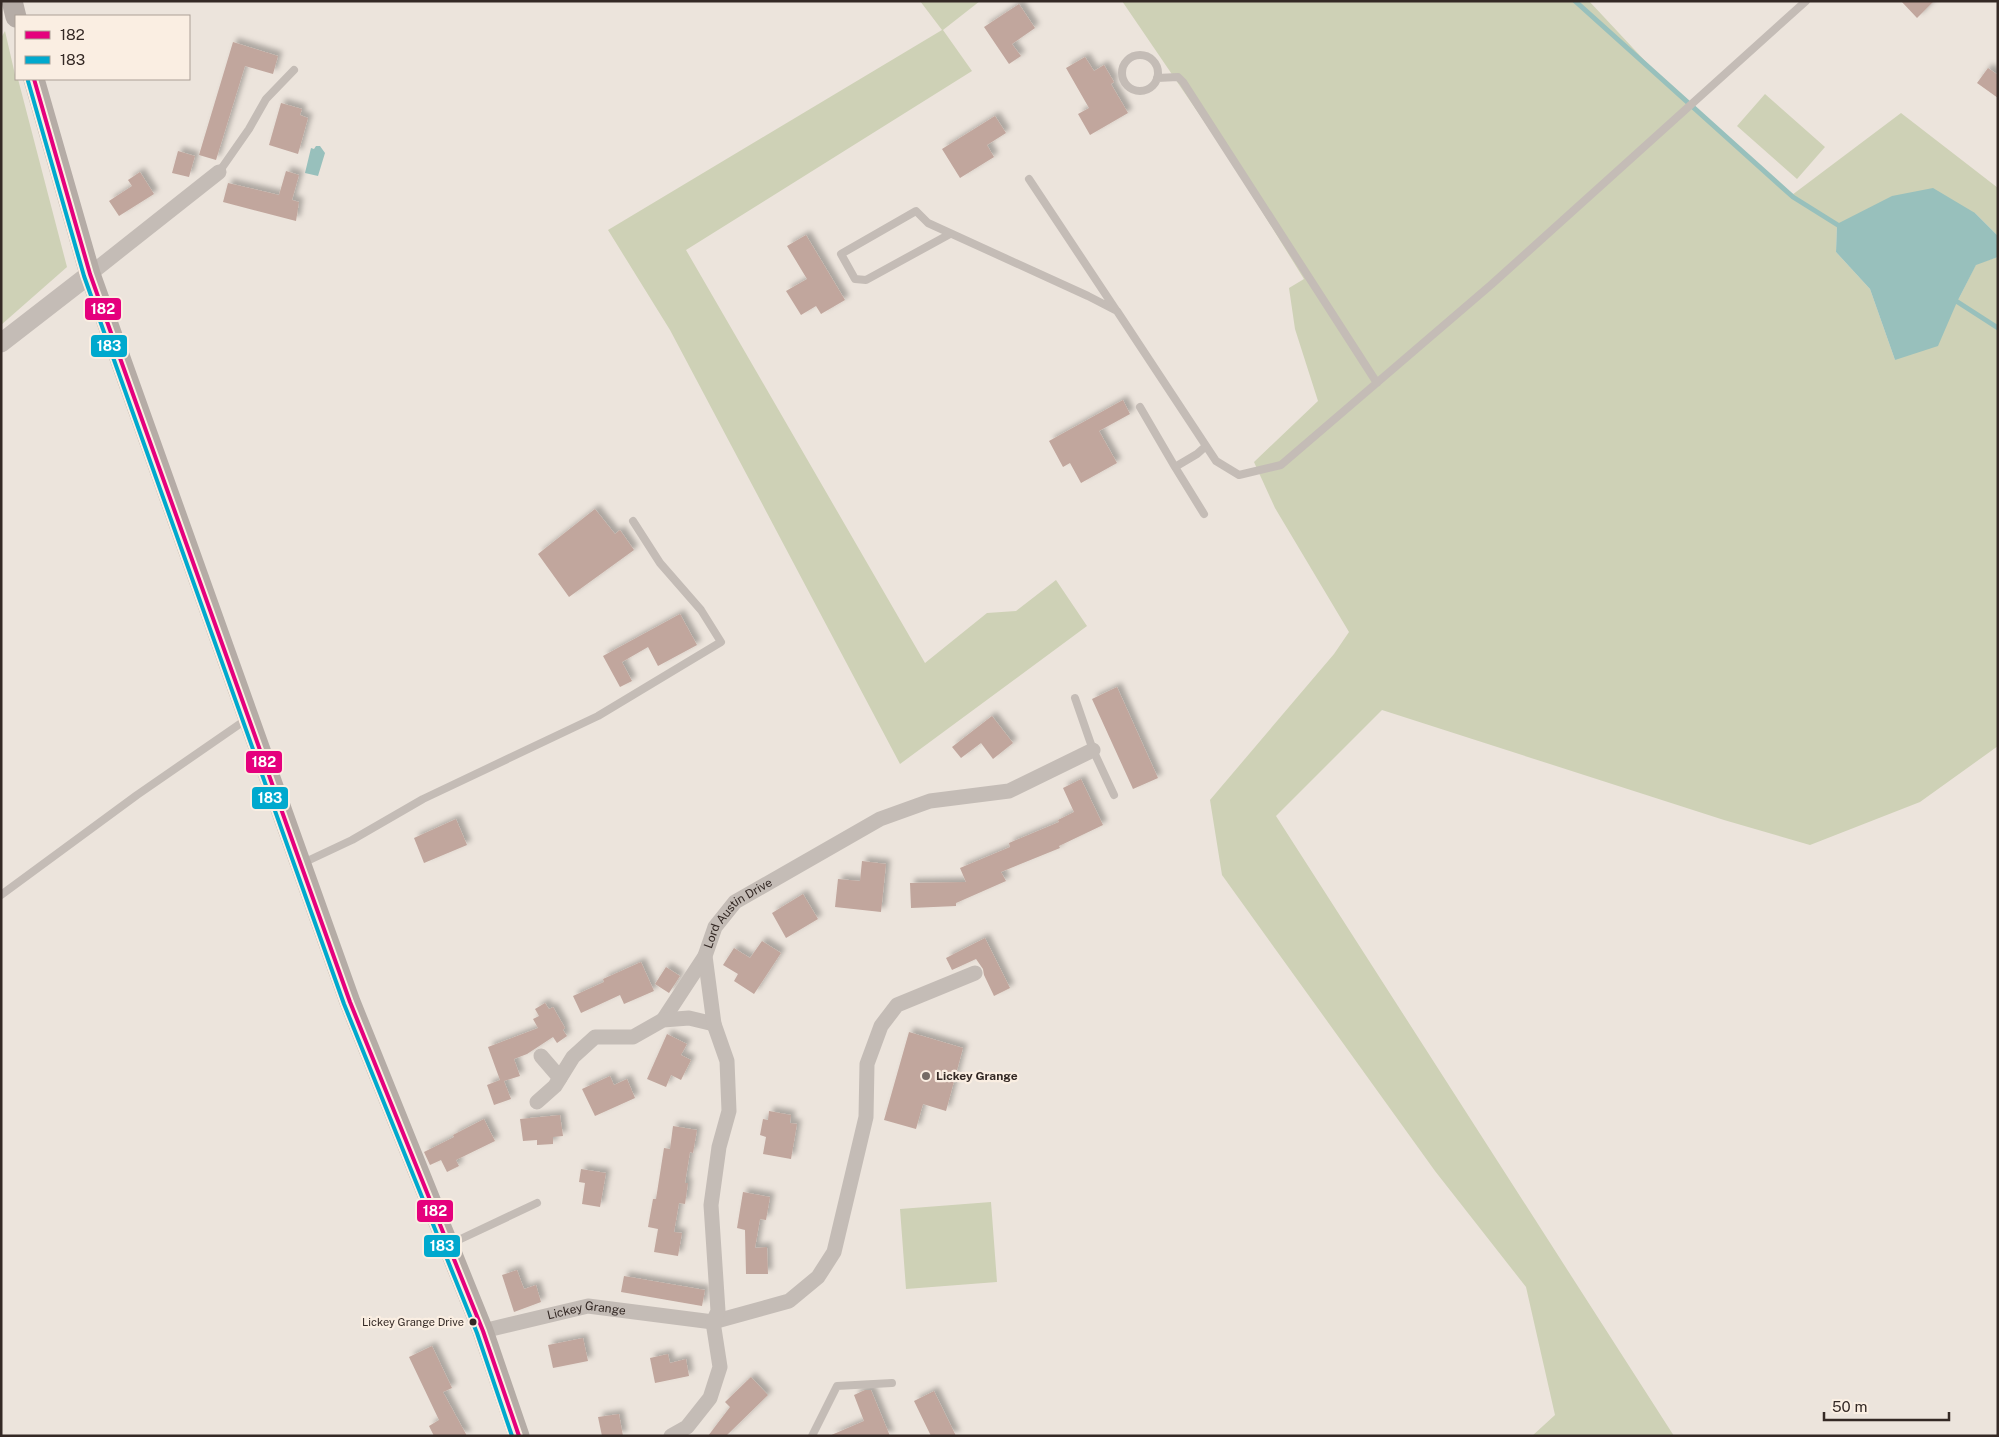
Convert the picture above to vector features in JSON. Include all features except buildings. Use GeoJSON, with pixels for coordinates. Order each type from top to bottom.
{"type":"FeatureCollection","features":[{"type":"Feature","properties":{"kind":"main road"},"geometry":{"type":"LineString","coordinates":[[12,1],[16,15]]}},
{"type":"Feature","properties":{"kind":"main road"},"geometry":{"type":"LineString","coordinates":[[34,80],[90,274],[350,1002],[483,1331],[520,1436]]}},
{"type":"Feature","properties":{"kind":"street"},"geometry":{"type":"LineString","coordinates":[[1,343],[219,172]]}},
{"type":"Feature","properties":{"kind":"street","name":"Lord Austin Drive"},"geometry":{"type":"LineString","coordinates":[[671,1436],[688,1428],[710,1398],[720,1367],[713,1322],[718,1311],[711,1205],[719,1147],[729,1111],[727,1061],[714,1024],[705,956],[715,927],[735,902],[880,819],[930,801],[1010,791],[1093,750]]}},
{"type":"Feature","properties":{"kind":"street"},"geometry":{"type":"LineString","coordinates":[[663,1020],[705,956]]}},
{"type":"Feature","properties":{"kind":"street","name":"Lickey Grange"},"geometry":{"type":"LineString","coordinates":[[483,1331],[588,1306],[713,1322],[789,1301],[818,1277],[834,1252],[866,1117],[867,1064],[881,1026],[897,1005],[975,973]]}},
{"type":"Feature","properties":{"kind":"street"},"geometry":{"type":"LineString","coordinates":[[536,1102],[555,1086],[573,1057],[595,1037],[632,1037],[663,1020],[689,1018],[714,1024]]}},
{"type":"Feature","properties":{"kind":"street"},"geometry":{"type":"LineString","coordinates":[[541,1056],[560,1078]]}},
{"type":"Feature","properties":{"kind":"lane"},"geometry":{"type":"LineString","coordinates":[[1029,179],[1216,461],[1239,475],[1281,465],[1492,284],[1806,1]]}},
{"type":"Feature","properties":{"kind":"lane"},"geometry":{"type":"LineString","coordinates":[[1142,55],[1148,57],[1156,66],[1157,78],[1145,90],[1134,90],[1125,84],[1122,78],[1123,67],[1130,58],[1142,55]]}},
{"type":"Feature","properties":{"kind":"lane"},"geometry":{"type":"LineString","coordinates":[[219,172],[249,129],[266,99],[294,70]]}},
{"type":"Feature","properties":{"kind":"lane"},"geometry":{"type":"LineString","coordinates":[[1157,78],[1178,77],[1183,82],[1377,383]]}},
{"type":"Feature","properties":{"kind":"lane"},"geometry":{"type":"LineString","coordinates":[[950,234],[866,280],[855,279],[841,254],[916,211],[928,223],[950,234],[1117,311]]}},
{"type":"Feature","properties":{"kind":"lane"},"geometry":{"type":"LineString","coordinates":[[1140,407],[1174,467],[1204,514]]}},
{"type":"Feature","properties":{"kind":"lane"},"geometry":{"type":"LineString","coordinates":[[1174,467],[1206,446]]}},
{"type":"Feature","properties":{"kind":"lane"},"geometry":{"type":"LineString","coordinates":[[301,864],[352,840],[422,799],[598,716],[721,642],[702,610],[660,563],[633,521]]}},
{"type":"Feature","properties":{"kind":"lane"},"geometry":{"type":"LineString","coordinates":[[1075,698],[1093,750],[1114,795]]}},
{"type":"Feature","properties":{"kind":"lane"},"geometry":{"type":"LineString","coordinates":[[1,894],[158,780],[249,718]]}},
{"type":"Feature","properties":{"kind":"lane"},"geometry":{"type":"LineString","coordinates":[[448,1245],[537,1203]]}},
{"type":"Feature","properties":{"kind":"lane"},"geometry":{"type":"LineString","coordinates":[[812,1436],[837,1386],[892,1383]]}},
{"type":"Feature","properties":{"kind":"green space"},"geometry":{"type":"Polygon","coordinates":[[[920,1],[980,1],[943,30],[972,71],[686,250],[925,663],[987,613],[1016,611],[1056,580],[1087,626],[900,764],[670,330],[608,230],[942,30],[920,1]]]}},
{"type":"Feature","properties":{"kind":"green space"},"geometry":{"type":"Polygon","coordinates":[[[1122,1],[1589,1],[1675,93],[1792,195],[1901,113],[1998,188],[1998,236],[1975,213],[1837,224],[1836,252],[1870,289],[1895,360],[1957,302],[1976,264],[1998,257],[1998,746],[1920,802],[1810,845],[1724,820],[1382,710],[1276,816],[1674,1436],[1532,1436],[1555,1415],[1526,1287],[1435,1171],[1222,875],[1210,800],[1334,654],[1349,632],[1275,508],[1254,462],[1318,401],[1295,329],[1289,288],[1304,279],[1227,155],[1122,1]]]}},
{"type":"Feature","properties":{"kind":"green space"},"geometry":{"type":"Polygon","coordinates":[[[5,31],[15,80],[18,80],[67,267],[1,325],[1,38],[5,31]]]}},
{"type":"Feature","properties":{"kind":"green space"},"geometry":{"type":"Polygon","coordinates":[[[1765,94],[1825,147],[1797,179],[1737,126],[1765,94]]]}},
{"type":"Feature","properties":{"kind":"green space"},"geometry":{"type":"Polygon","coordinates":[[[991,1202],[997,1282],[906,1289],[900,1209],[991,1202]]]}},
{"type":"Feature","properties":{"kind":"water"},"geometry":{"type":"Polygon","coordinates":[[[316,146],[320,146],[325,153],[318,176],[305,173],[311,148],[314,149],[316,146]]]}},
{"type":"Feature","properties":{"kind":"water"},"geometry":{"type":"Polygon","coordinates":[[[1933,188],[1975,213],[1998,236],[1998,257],[1976,265],[1938,346],[1895,360],[1870,289],[1836,252],[1837,224],[1892,196],[1933,188]]]}},
{"type":"Feature","properties":{"kind":"waterway"},"geometry":{"type":"LineString","coordinates":[[1575,1],[1793,197],[1841,227]]}},
{"type":"Feature","properties":{"kind":"waterway"},"geometry":{"type":"LineString","coordinates":[[1953,299],[1998,328]]}},
{"type":"Feature","properties":{"kind":"transit line","name":"182"},"geometry":{"type":"LineString","coordinates":[[34,80],[90,274],[350,1002],[483,1331],[519,1436]]}},
{"type":"Feature","properties":{"kind":"transit line","name":"183"},"geometry":{"type":"LineString","coordinates":[[28,81],[84,276],[344,1004],[477,1333],[512,1436]]}},
{"type":"Feature","properties":{"kind":"place","name":"Lickey Grange"},"geometry":{"type":"Point","coordinates":[926,1076]}},
{"type":"Feature","properties":{"kind":"place","name":"Lickey Grange Drive"},"geometry":{"type":"Point","coordinates":[473,1322]}}]}
